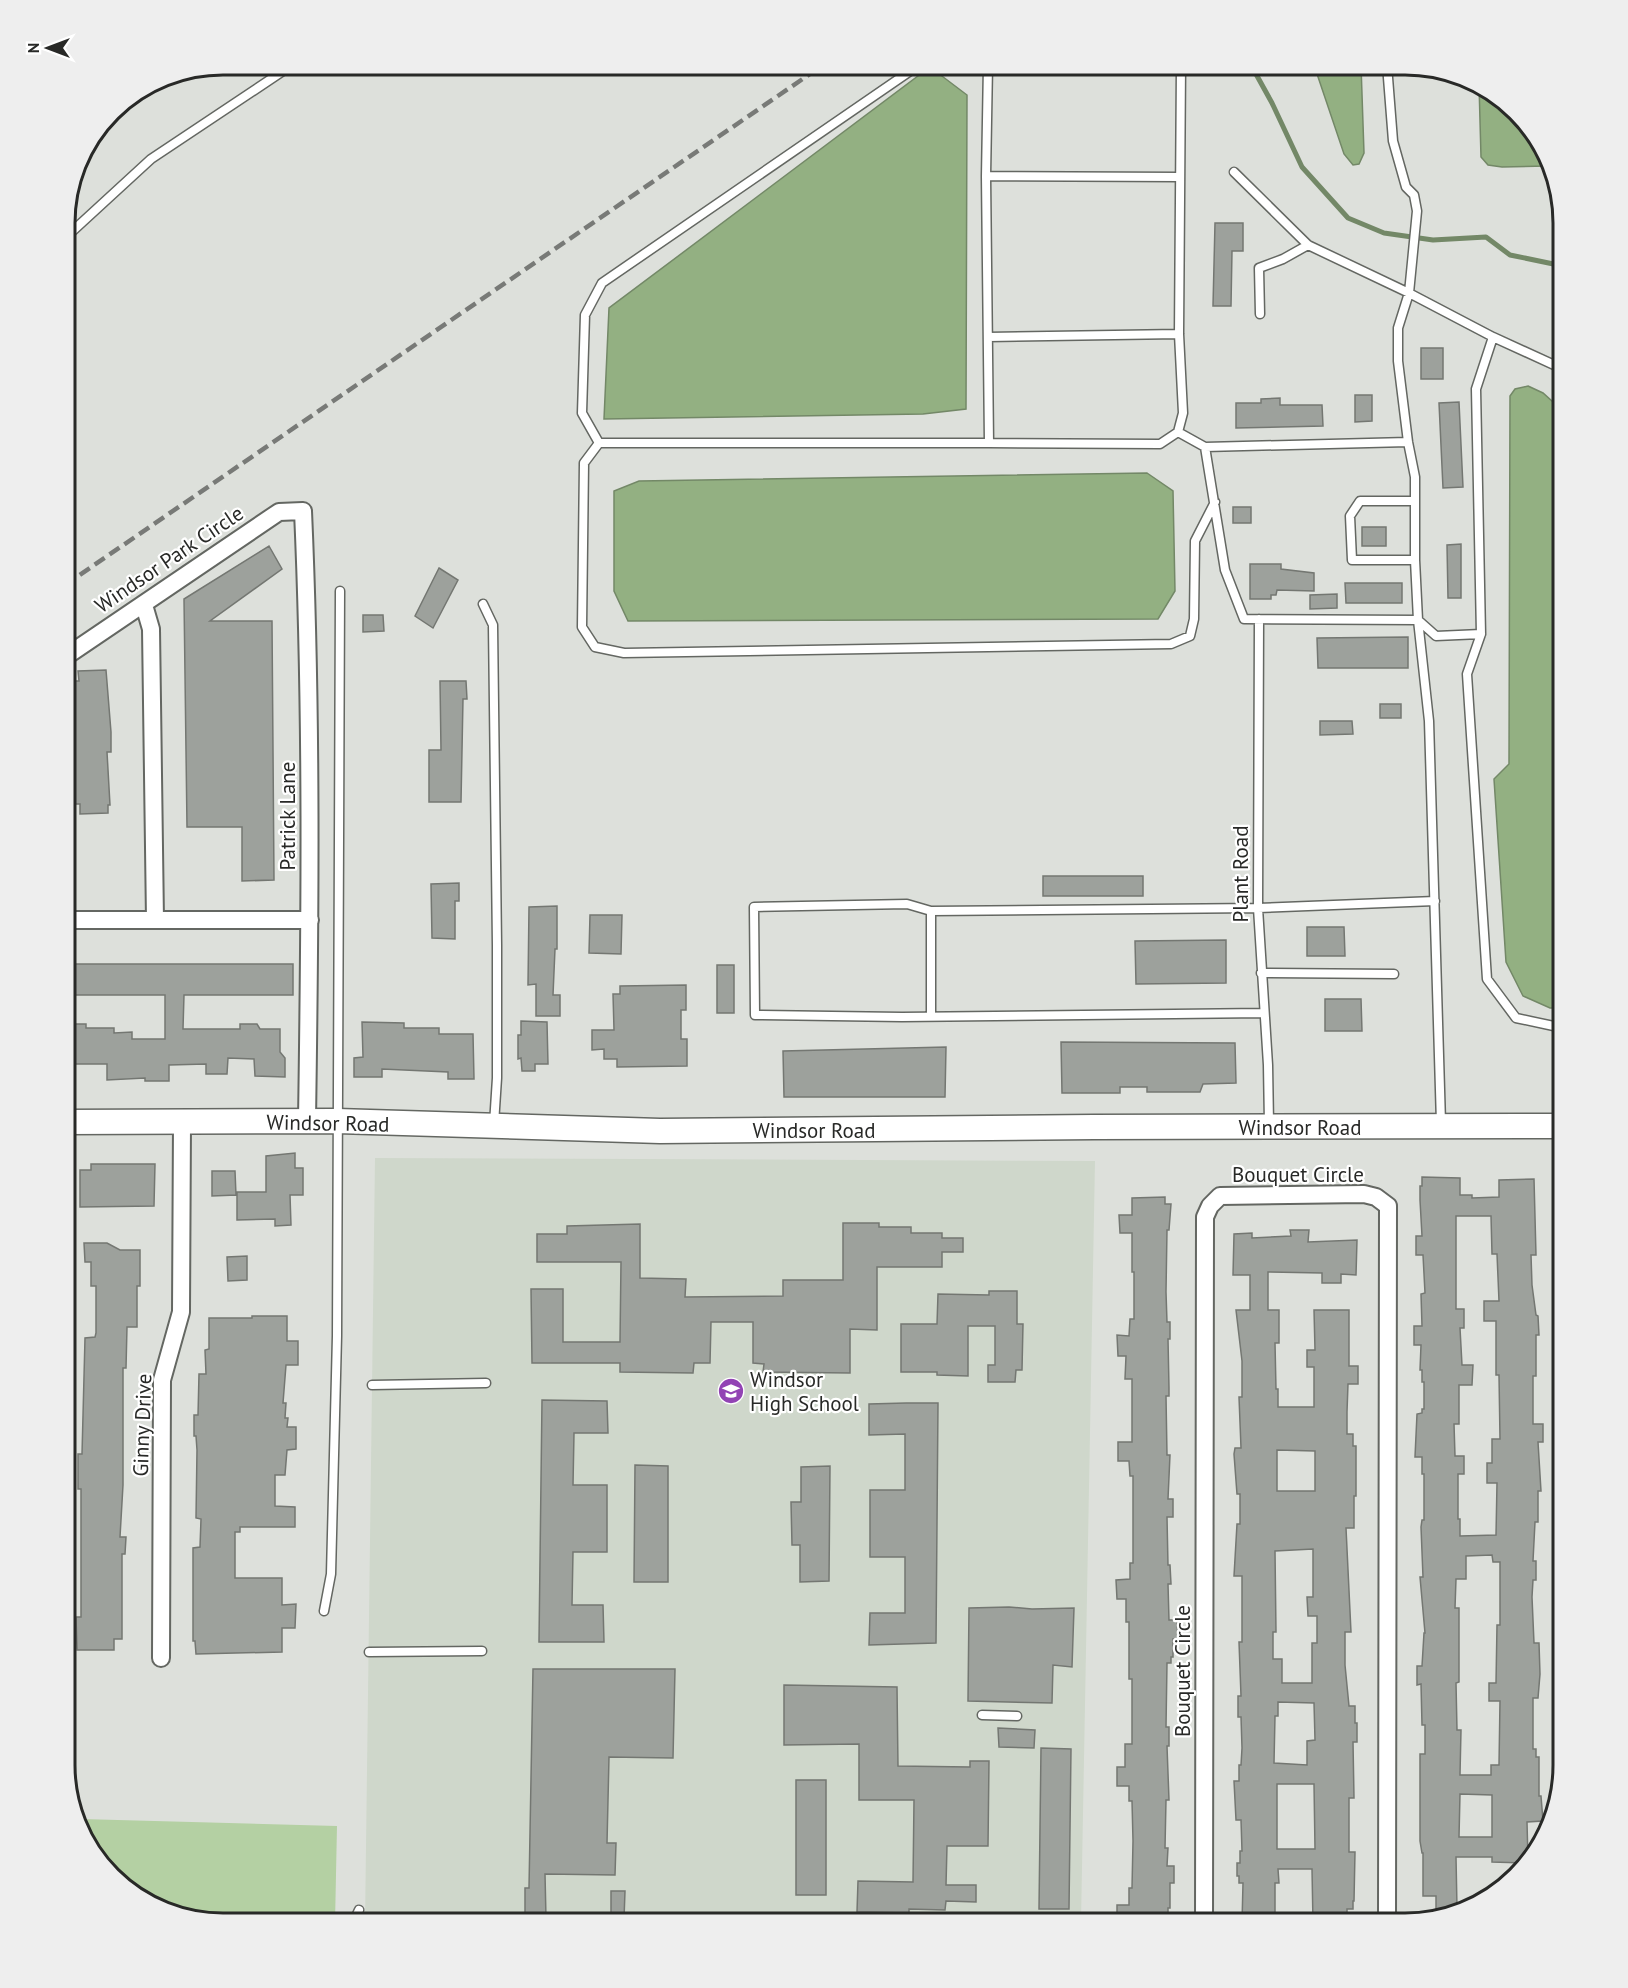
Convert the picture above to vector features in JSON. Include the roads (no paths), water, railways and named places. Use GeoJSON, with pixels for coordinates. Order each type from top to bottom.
{"type":"FeatureCollection","features":[{"type":"Feature","properties":{"kind":"main road","name":"Windsor Road"},"geometry":{"type":"LineString","coordinates":[[75,1122],[338,1121],[660,1131],[1553,1126]]}},
{"type":"Feature","properties":{"kind":"street","name":"Windsor Park Circle"},"geometry":{"type":"LineString","coordinates":[[75,650],[279,512],[303,511]]}},
{"type":"Feature","properties":{"kind":"street","name":"Patrick Lane"},"geometry":{"type":"LineString","coordinates":[[303,511],[307,604],[310,920],[307,1121]]}},
{"type":"Feature","properties":{"kind":"street"},"geometry":{"type":"LineString","coordinates":[[144,605],[151,629],[155,920]]}},
{"type":"Feature","properties":{"kind":"street"},"geometry":{"type":"LineString","coordinates":[[75,920],[310,920]]}},
{"type":"Feature","properties":{"kind":"street","name":"Ginny Drive"},"geometry":{"type":"LineString","coordinates":[[161,1658],[162,1380],[181,1312],[182,1123]]}},
{"type":"Feature","properties":{"kind":"street","name":"Bouquet Circle"},"geometry":{"type":"LineString","coordinates":[[1204,1913],[1205,1217],[1210,1206],[1220,1196],[1364,1194],[1376,1197],[1388,1206],[1387,1913]]}},
{"type":"Feature","properties":{"kind":"lane"},"geometry":{"type":"LineString","coordinates":[[75,229],[151,159],[276,75]]}},
{"type":"Feature","properties":{"kind":"lane"},"geometry":{"type":"LineString","coordinates":[[599,443],[582,413],[585,315],[602,283],[904,75]]}},
{"type":"Feature","properties":{"kind":"lane"},"geometry":{"type":"LineString","coordinates":[[988,75],[986,176],[989,443]]}},
{"type":"Feature","properties":{"kind":"lane"},"geometry":{"type":"LineString","coordinates":[[599,443],[1160,444],[1178,432],[1183,412],[1179,334],[1181,75]]}},
{"type":"Feature","properties":{"kind":"lane"},"geometry":{"type":"LineString","coordinates":[[1388,75],[1393,141],[1406,187],[1414,195],[1418,211],[1409,293],[1398,328],[1398,361],[1408,442],[1415,477],[1418,620],[1429,721],[1441,1127]]}},
{"type":"Feature","properties":{"kind":"lane"},"geometry":{"type":"LineString","coordinates":[[1233,172],[1308,245],[1553,364]]}},
{"type":"Feature","properties":{"kind":"lane"},"geometry":{"type":"LineString","coordinates":[[986,176],[1180,177]]}},
{"type":"Feature","properties":{"kind":"lane"},"geometry":{"type":"LineString","coordinates":[[1260,314],[1259,268],[1283,259],[1308,245]]}},
{"type":"Feature","properties":{"kind":"lane"},"geometry":{"type":"LineString","coordinates":[[988,337],[1179,334]]}},
{"type":"Feature","properties":{"kind":"lane"},"geometry":{"type":"LineString","coordinates":[[1493,337],[1476,389],[1481,634],[1467,675],[1487,978],[1516,1018],[1553,1026]]}},
{"type":"Feature","properties":{"kind":"lane"},"geometry":{"type":"LineString","coordinates":[[1178,432],[1204,447],[1408,442]]}},
{"type":"Feature","properties":{"kind":"lane"},"geometry":{"type":"LineString","coordinates":[[599,443],[584,463],[582,627],[595,647],[624,653],[1170,644],[1190,636],[1194,620],[1195,541],[1215,502]]}},
{"type":"Feature","properties":{"kind":"lane"},"geometry":{"type":"LineString","coordinates":[[1204,447],[1225,570],[1244,619],[1418,620],[1436,636],[1481,634]]}},
{"type":"Feature","properties":{"kind":"lane"},"geometry":{"type":"LineString","coordinates":[[1415,501],[1360,501],[1350,516],[1352,560],[1415,560]]}},
{"type":"Feature","properties":{"kind":"lane"},"geometry":{"type":"LineString","coordinates":[[324,1611],[331,1574],[337,1336],[340,591]]}},
{"type":"Feature","properties":{"kind":"lane"},"geometry":{"type":"LineString","coordinates":[[483,604],[493,625],[497,945],[497,1078],[494,1127]]}},
{"type":"Feature","properties":{"kind":"lane","name":"Plant Road"},"geometry":{"type":"LineString","coordinates":[[1259,619],[1258,908],[1268,1065],[1269,1128]]}},
{"type":"Feature","properties":{"kind":"lane"},"geometry":{"type":"LineString","coordinates":[[1264,1013],[755,1015],[754,907],[907,904],[931,911],[1258,908],[1435,901]]}},
{"type":"Feature","properties":{"kind":"lane"},"geometry":{"type":"LineString","coordinates":[[931,911],[931,1016]]}},
{"type":"Feature","properties":{"kind":"lane"},"geometry":{"type":"LineString","coordinates":[[1261,973],[1394,974]]}},
{"type":"Feature","properties":{"kind":"lane"},"geometry":{"type":"LineString","coordinates":[[372,1385],[486,1383]]}},
{"type":"Feature","properties":{"kind":"lane"},"geometry":{"type":"LineString","coordinates":[[369,1652],[482,1651]]}},
{"type":"Feature","properties":{"kind":"lane"},"geometry":{"type":"LineString","coordinates":[[982,1715],[1017,1716]]}},
{"type":"Feature","properties":{"kind":"waterway"},"geometry":{"type":"LineString","coordinates":[[1257,75],[1302,167],[1348,218],[1384,233],[1433,240],[1486,237],[1510,255],[1553,264]]}},
{"type":"Feature","properties":{"kind":"railway"},"geometry":{"type":"LineString","coordinates":[[75,578],[808,75]]}},
{"type":"Feature","properties":{"kind":"place","name":"Windsor High School"},"geometry":{"type":"Point","coordinates":[731,1391]}}]}
